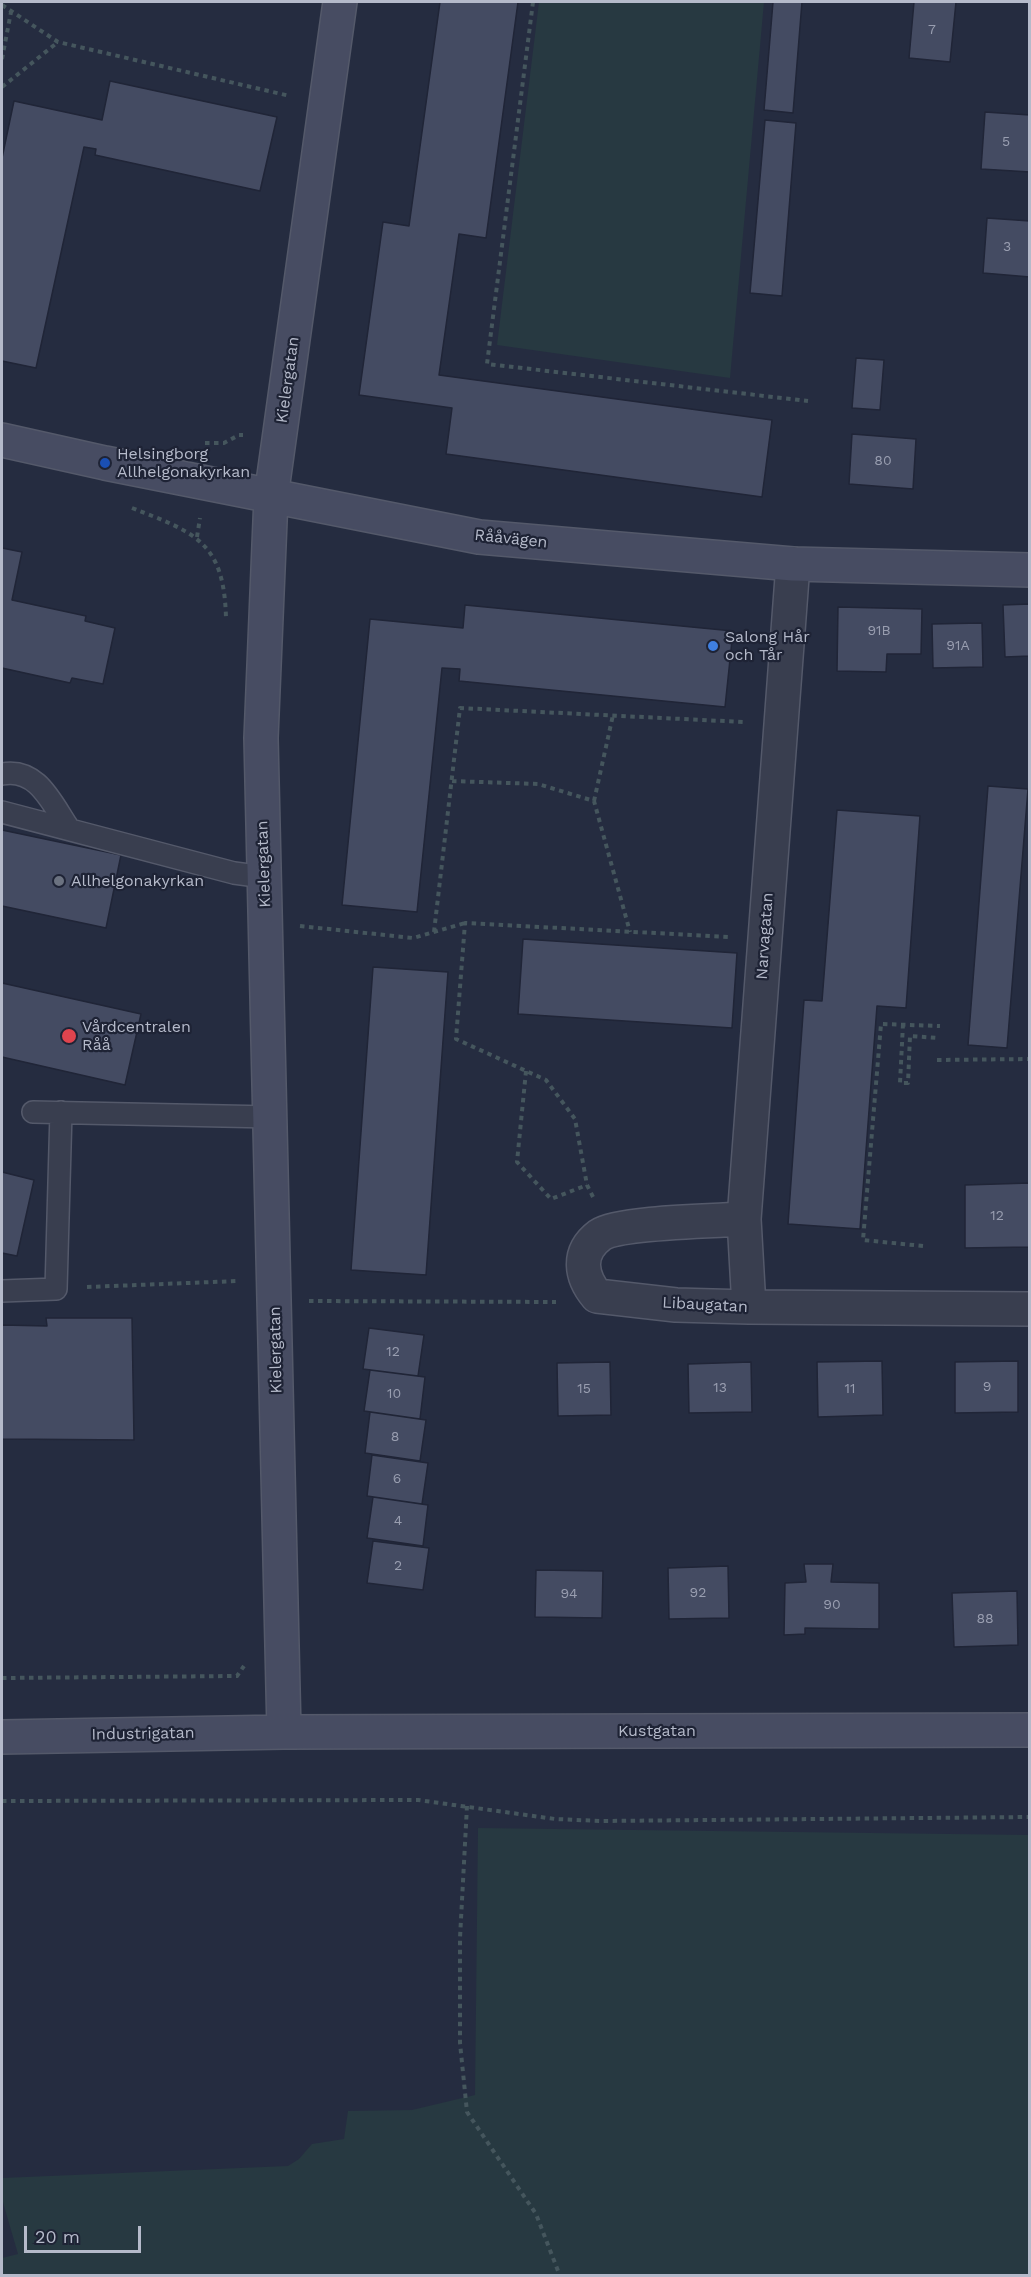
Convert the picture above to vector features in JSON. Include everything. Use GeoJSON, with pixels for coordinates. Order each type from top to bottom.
{"type":"FeatureCollection","features":[{"type":"Feature","properties":{"kind":"street","name":"Kielergatan"},"geometry":{"type":"LineString","coordinates":[[284,1732],[261,738],[272,497],[340,2]]}},
{"type":"Feature","properties":{"kind":"street","name":"Rååvägen"},"geometry":{"type":"LineString","coordinates":[[2,440],[272,497],[480,537],[793,564],[1029,570]]}},
{"type":"Feature","properties":{"kind":"street","name":"Narvagatan"},"geometry":{"type":"LineString","coordinates":[[750,1307],[744,1219],[793,564]]}},
{"type":"Feature","properties":{"kind":"street"},"geometry":{"type":"LineString","coordinates":[[597,1296],[585,1282],[582,1265],[590,1247],[601,1234],[648,1224],[744,1219]]}},
{"type":"Feature","properties":{"kind":"street","name":"Libaugatan"},"geometry":{"type":"LineString","coordinates":[[597,1296],[676,1305],[1029,1309]]}},
{"type":"Feature","properties":{"kind":"street","name":"Kustgatan"},"geometry":{"type":"LineString","coordinates":[[284,1732],[1029,1730]]}},
{"type":"Feature","properties":{"kind":"street","name":"Industrigatan"},"geometry":{"type":"LineString","coordinates":[[2,1737],[284,1732]]}},
{"type":"Feature","properties":{"kind":"lane"},"geometry":{"type":"LineString","coordinates":[[2,774],[15,772],[39,783],[70,830]]}},
{"type":"Feature","properties":{"kind":"lane"},"geometry":{"type":"LineString","coordinates":[[2,812],[234,873],[264,877]]}},
{"type":"Feature","properties":{"kind":"lane"},"geometry":{"type":"LineString","coordinates":[[33,1112],[271,1117]]}},
{"type":"Feature","properties":{"kind":"lane"},"geometry":{"type":"LineString","coordinates":[[2,1291],[56,1289],[61,1112]]}},
{"type":"Feature","properties":{"kind":"path"},"geometry":{"type":"LineString","coordinates":[[533,2],[488,364],[808,401]]}},
{"type":"Feature","properties":{"kind":"path"},"geometry":{"type":"LineString","coordinates":[[2,5],[58,42],[326,105]]}},
{"type":"Feature","properties":{"kind":"path"},"geometry":{"type":"LineString","coordinates":[[2,59],[11,12]]}},
{"type":"Feature","properties":{"kind":"path"},"geometry":{"type":"LineString","coordinates":[[2,87],[58,42]]}},
{"type":"Feature","properties":{"kind":"path"},"geometry":{"type":"LineString","coordinates":[[201,442],[224,443],[239,435],[280,441]]}},
{"type":"Feature","properties":{"kind":"path"},"geometry":{"type":"LineString","coordinates":[[124,505],[184,528],[197,537],[216,563],[225,588],[226,623]]}},
{"type":"Feature","properties":{"kind":"path"},"geometry":{"type":"LineString","coordinates":[[434,932],[460,708],[781,724]]}},
{"type":"Feature","properties":{"kind":"path"},"geometry":{"type":"LineString","coordinates":[[613,715],[594,801],[630,932]]}},
{"type":"Feature","properties":{"kind":"path"},"geometry":{"type":"LineString","coordinates":[[452,781],[538,784],[594,801]]}},
{"type":"Feature","properties":{"kind":"path"},"geometry":{"type":"LineString","coordinates":[[266,923],[413,938],[465,923],[765,939]]}},
{"type":"Feature","properties":{"kind":"path"},"geometry":{"type":"LineString","coordinates":[[465,923],[456,1039],[546,1080],[575,1119],[587,1185],[612,1232]]}},
{"type":"Feature","properties":{"kind":"path"},"geometry":{"type":"LineString","coordinates":[[923,1246],[863,1240],[881,1024],[940,1026]]}},
{"type":"Feature","properties":{"kind":"path"},"geometry":{"type":"LineString","coordinates":[[903,1024],[900,1083],[908,1083],[910,1036],[939,1038]]}},
{"type":"Feature","properties":{"kind":"path"},"geometry":{"type":"LineString","coordinates":[[937,1060],[1029,1059]]}},
{"type":"Feature","properties":{"kind":"path"},"geometry":{"type":"LineString","coordinates":[[526,1071],[517,1162],[551,1199],[587,1185]]}},
{"type":"Feature","properties":{"kind":"path"},"geometry":{"type":"LineString","coordinates":[[56,1289],[246,1280]]}},
{"type":"Feature","properties":{"kind":"path"},"geometry":{"type":"LineString","coordinates":[[275,1301],[570,1302],[597,1296]]}},
{"type":"Feature","properties":{"kind":"path"},"geometry":{"type":"LineString","coordinates":[[2,1678],[237,1676],[250,1656]]}},
{"type":"Feature","properties":{"kind":"path"},"geometry":{"type":"LineString","coordinates":[[2,1801],[349,1798],[418,1800],[555,1819],[601,1821],[1029,1816]]}},
{"type":"Feature","properties":{"kind":"path"},"geometry":{"type":"LineString","coordinates":[[467,1806],[460,1938],[460,2043],[467,2112],[536,2214],[560,2276]]}},
{"type":"Feature","properties":{"kind":"shaded area"},"geometry":{"type":"Polygon","coordinates":[[[539,2],[764,2],[730,378],[497,345],[539,2]]]}},
{"type":"Feature","properties":{"kind":"shaded area"},"geometry":{"type":"Polygon","coordinates":[[[478,1828],[1029,1835],[1029,2275],[2,2275],[2,2258],[18,2254],[2,2199],[2,2178],[288,2166],[299,2159],[312,2144],[344,2139],[348,2111],[412,2110],[475,2095],[478,1828]]]}},
{"type":"Feature","properties":{"kind":"building"},"geometry":{"type":"Polygon","coordinates":[[[440,2],[518,2],[486,238],[459,234],[439,375],[772,420],[762,497],[446,454],[452,408],[359,395],[383,222],[409,226],[440,2]]]}},
{"type":"Feature","properties":{"kind":"building"},"geometry":{"type":"Polygon","coordinates":[[[773,2],[802,2],[793,113],[764,110],[773,2]]]}},
{"type":"Feature","properties":{"kind":"building"},"geometry":{"type":"Polygon","coordinates":[[[914,2],[956,2],[950,62],[909,58],[914,2]]]}},
{"type":"Feature","properties":{"kind":"building"},"geometry":{"type":"Polygon","coordinates":[[[110,81],[277,117],[260,191],[95,155],[96,149],[84,147],[36,368],[2,361],[2,158],[14,101],[102,120],[110,81]]]}},
{"type":"Feature","properties":{"kind":"building"},"geometry":{"type":"Polygon","coordinates":[[[985,112],[1030,115],[1030,172],[981,169],[985,112]]]}},
{"type":"Feature","properties":{"kind":"building"},"geometry":{"type":"Polygon","coordinates":[[[765,120],[796,123],[782,296],[750,293],[765,120]]]}},
{"type":"Feature","properties":{"kind":"building"},"geometry":{"type":"Polygon","coordinates":[[[987,218],[1030,221],[1030,277],[983,273],[987,218]]]}},
{"type":"Feature","properties":{"kind":"building"},"geometry":{"type":"Polygon","coordinates":[[[856,358],[884,360],[880,410],[852,408],[856,358]]]}},
{"type":"Feature","properties":{"kind":"building"},"geometry":{"type":"Polygon","coordinates":[[[852,434],[916,439],[913,489],[849,484],[852,434]]]}},
{"type":"Feature","properties":{"kind":"building"},"geometry":{"type":"Polygon","coordinates":[[[2,548],[22,552],[12,600],[86,616],[85,621],[115,628],[103,684],[72,678],[70,683],[2,668],[2,548]]]}},
{"type":"Feature","properties":{"kind":"building"},"geometry":{"type":"Polygon","coordinates":[[[1030,604],[1030,656],[1005,657],[1003,605],[1030,604]]]}},
{"type":"Feature","properties":{"kind":"building"},"geometry":{"type":"Polygon","coordinates":[[[465,605],[733,631],[725,707],[459,681],[460,669],[442,668],[417,912],[342,905],[370,619],[463,628],[465,605]]]}},
{"type":"Feature","properties":{"kind":"building"},"geometry":{"type":"Polygon","coordinates":[[[838,607],[922,609],[921,654],[887,654],[886,672],[837,671],[838,607]]]}},
{"type":"Feature","properties":{"kind":"building"},"geometry":{"type":"Polygon","coordinates":[[[982,623],[983,667],[933,668],[932,624],[982,623]]]}},
{"type":"Feature","properties":{"kind":"building"},"geometry":{"type":"Polygon","coordinates":[[[988,786],[1028,789],[1007,1048],[968,1045],[988,786]]]}},
{"type":"Feature","properties":{"kind":"building"},"geometry":{"type":"Polygon","coordinates":[[[837,810],[920,816],[906,1008],[877,1006],[860,1229],[788,1224],[804,1000],[822,1001],[837,810]]]}},
{"type":"Feature","properties":{"kind":"building","name":"Allhelgonakyrkan"},"geometry":{"type":"Polygon","coordinates":[[[2,830],[121,855],[106,928],[2,906],[2,830]]]}},
{"type":"Feature","properties":{"kind":"building"},"geometry":{"type":"Polygon","coordinates":[[[523,939],[737,953],[732,1028],[518,1014],[523,939]]]}},
{"type":"Feature","properties":{"kind":"building"},"geometry":{"type":"Polygon","coordinates":[[[373,967],[448,972],[426,1275],[351,1270],[373,967]]]}},
{"type":"Feature","properties":{"kind":"building","name":"Vårdcentralen Råå"},"geometry":{"type":"Polygon","coordinates":[[[2,983],[141,1014],[125,1085],[2,1057],[2,983]]]}},
{"type":"Feature","properties":{"kind":"building"},"geometry":{"type":"Polygon","coordinates":[[[2,1172],[34,1180],[17,1256],[2,1253],[2,1172]]]}},
{"type":"Feature","properties":{"kind":"building"},"geometry":{"type":"Polygon","coordinates":[[[1030,1183],[1030,1247],[965,1248],[965,1185],[1030,1183]]]}},
{"type":"Feature","properties":{"kind":"building"},"geometry":{"type":"Polygon","coordinates":[[[46,1318],[132,1318],[134,1440],[2,1439],[2,1325],[47,1326],[46,1318]]]}},
{"type":"Feature","properties":{"kind":"building"},"geometry":{"type":"Polygon","coordinates":[[[369,1328],[424,1335],[418,1376],[363,1369],[369,1328]]]}},
{"type":"Feature","properties":{"kind":"building"},"geometry":{"type":"Polygon","coordinates":[[[882,1361],[883,1415],[818,1417],[817,1362],[882,1361]]]}},
{"type":"Feature","properties":{"kind":"building"},"geometry":{"type":"Polygon","coordinates":[[[1018,1361],[1018,1412],[955,1413],[955,1362],[1018,1361]]]}},
{"type":"Feature","properties":{"kind":"building"},"geometry":{"type":"Polygon","coordinates":[[[610,1362],[611,1415],[558,1416],[557,1363],[610,1362]]]}},
{"type":"Feature","properties":{"kind":"building"},"geometry":{"type":"Polygon","coordinates":[[[751,1362],[752,1412],[689,1413],[688,1364],[751,1362]]]}},
{"type":"Feature","properties":{"kind":"building"},"geometry":{"type":"Polygon","coordinates":[[[370,1370],[425,1377],[420,1419],[364,1411],[370,1370]]]}},
{"type":"Feature","properties":{"kind":"building"},"geometry":{"type":"Polygon","coordinates":[[[370,1412],[426,1420],[420,1461],[365,1453],[370,1412]]]}},
{"type":"Feature","properties":{"kind":"building"},"geometry":{"type":"Polygon","coordinates":[[[372,1455],[428,1463],[422,1504],[367,1496],[372,1455]]]}},
{"type":"Feature","properties":{"kind":"building"},"geometry":{"type":"Polygon","coordinates":[[[373,1497],[428,1505],[423,1546],[367,1538],[373,1497]]]}},
{"type":"Feature","properties":{"kind":"building"},"geometry":{"type":"Polygon","coordinates":[[[373,1541],[429,1548],[423,1590],[367,1583],[373,1541]]]}},
{"type":"Feature","properties":{"kind":"building"},"geometry":{"type":"Polygon","coordinates":[[[804,1564],[833,1564],[831,1582],[879,1583],[879,1629],[805,1628],[805,1634],[784,1635],[785,1583],[806,1582],[804,1564]]]}},
{"type":"Feature","properties":{"kind":"building"},"geometry":{"type":"Polygon","coordinates":[[[728,1566],[729,1618],[669,1619],[668,1568],[728,1566]]]}},
{"type":"Feature","properties":{"kind":"building"},"geometry":{"type":"Polygon","coordinates":[[[536,1570],[603,1571],[602,1618],[535,1617],[536,1570]]]}},
{"type":"Feature","properties":{"kind":"building"},"geometry":{"type":"Polygon","coordinates":[[[1017,1591],[1018,1645],[954,1647],[952,1593],[1017,1591]]]}},
{"type":"Feature","properties":{"kind":"place","name":"Helsingborg Allhelgonakyrkan"},"geometry":{"type":"Point","coordinates":[105,463]}},
{"type":"Feature","properties":{"kind":"place","name":"Salong Hår och Tår"},"geometry":{"type":"Point","coordinates":[713,646]}},
{"type":"Feature","properties":{"kind":"place","name":"Allhelgonakyrkan"},"geometry":{"type":"Point","coordinates":[59,881]}},
{"type":"Feature","properties":{"kind":"place","name":"Vårdcentralen Råå"},"geometry":{"type":"Point","coordinates":[69,1036]}}]}
